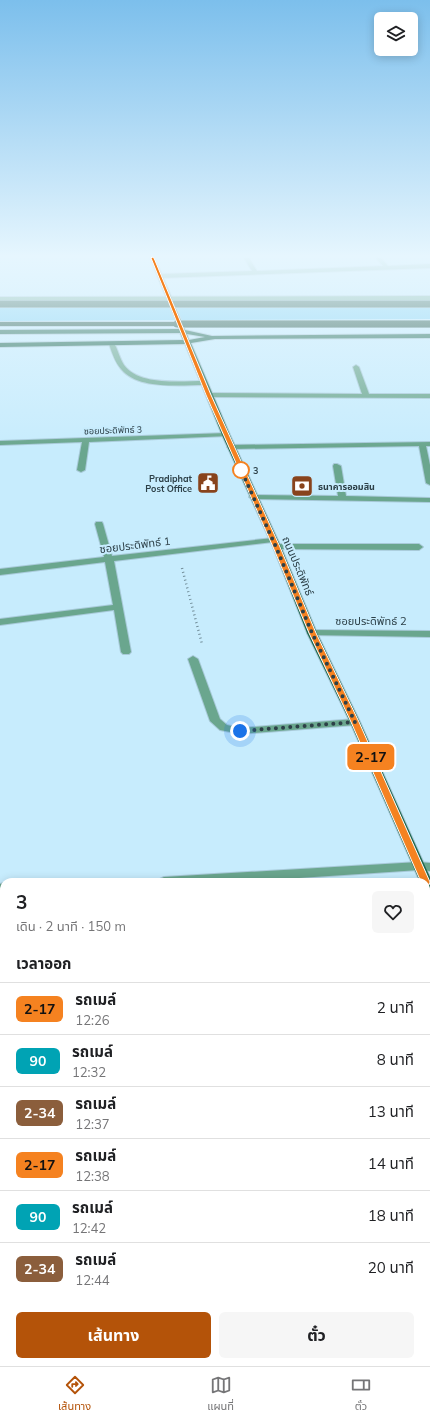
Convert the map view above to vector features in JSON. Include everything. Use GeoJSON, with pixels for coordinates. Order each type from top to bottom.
{"type":"FeatureCollection","features":[{"type":"Feature","properties":{"kind":"highway"},"geometry":{"type":"LineString","coordinates":[[0,324],[430,324]]}},
{"type":"Feature","properties":{"kind":"main road","name":"ถนนประดิพัทธ์"},"geometry":{"type":"LineString","coordinates":[[179,322],[312,633],[425,866],[426,878]]}},
{"type":"Feature","properties":{"kind":"main road"},"geometry":{"type":"LineString","coordinates":[[0,332],[182,331],[215,337]]}},
{"type":"Feature","properties":{"kind":"main road"},"geometry":{"type":"LineString","coordinates":[[0,345],[188,342],[215,337],[430,336]]}},
{"type":"Feature","properties":{"kind":"street"},"geometry":{"type":"LineString","coordinates":[[112,344],[119,363],[125,371],[138,379],[151,382],[204,383]]}},
{"type":"Feature","properties":{"kind":"street"},"geometry":{"type":"LineString","coordinates":[[356,367],[366,396]]}},
{"type":"Feature","properties":{"kind":"street"},"geometry":{"type":"LineString","coordinates":[[209,395],[430,396]]}},
{"type":"Feature","properties":{"kind":"street","name":"ซอยประดิพัทธ์ 3"},"geometry":{"type":"LineString","coordinates":[[0,443],[226,435]]}},
{"type":"Feature","properties":{"kind":"street"},"geometry":{"type":"LineString","coordinates":[[81,470],[86,440]]}},
{"type":"Feature","properties":{"kind":"street"},"geometry":{"type":"LineString","coordinates":[[231,447],[426,444],[430,483]]}},
{"type":"Feature","properties":{"kind":"street"},"geometry":{"type":"LineString","coordinates":[[337,466],[342,498]]}},
{"type":"Feature","properties":{"kind":"street"},"geometry":{"type":"LineString","coordinates":[[253,497],[430,500]]}},
{"type":"Feature","properties":{"kind":"street"},"geometry":{"type":"LineString","coordinates":[[99,524],[109,559],[126,652]]}},
{"type":"Feature","properties":{"kind":"street","name":"ซอยประดิพัทธ์ 1"},"geometry":{"type":"LineString","coordinates":[[0,572],[178,551],[275,544],[419,547]]}},
{"type":"Feature","properties":{"kind":"street"},"geometry":{"type":"LineString","coordinates":[[0,622],[117,607]]}},
{"type":"Feature","properties":{"kind":"street","name":"ซอยประดิพัทธ์ 2"},"geometry":{"type":"LineString","coordinates":[[312,633],[430,634]]}},
{"type":"Feature","properties":{"kind":"street"},"geometry":{"type":"LineString","coordinates":[[194,659],[215,721],[224,728],[240,731],[355,722]]}},
{"type":"Feature","properties":{"kind":"street"},"geometry":{"type":"LineString","coordinates":[[229,878],[425,866]]}},
{"type":"Feature","properties":{"kind":"path"},"geometry":{"type":"LineString","coordinates":[[178,551],[203,646]]}},
{"type":"Feature","properties":{"kind":"bus line","name":"2-17"},"geometry":{"type":"LineString","coordinates":[[178,322],[312,633],[355,722],[424,878]]}},
{"type":"Feature","properties":{"kind":"place","name":"3"},"geometry":{"type":"Point","coordinates":[241,470]}},
{"type":"Feature","properties":{"kind":"place","name":"Pradiphat Post Office"},"geometry":{"type":"Point","coordinates":[208,483]}},
{"type":"Feature","properties":{"kind":"place","name":"ธนาคารออมสิน"},"geometry":{"type":"Point","coordinates":[302,486]}},
{"type":"Feature","properties":{"kind":"route"},"geometry":{"type":"LineString","coordinates":[[240,731],[355,722],[312,633],[276,547],[241,470]]}}]}
